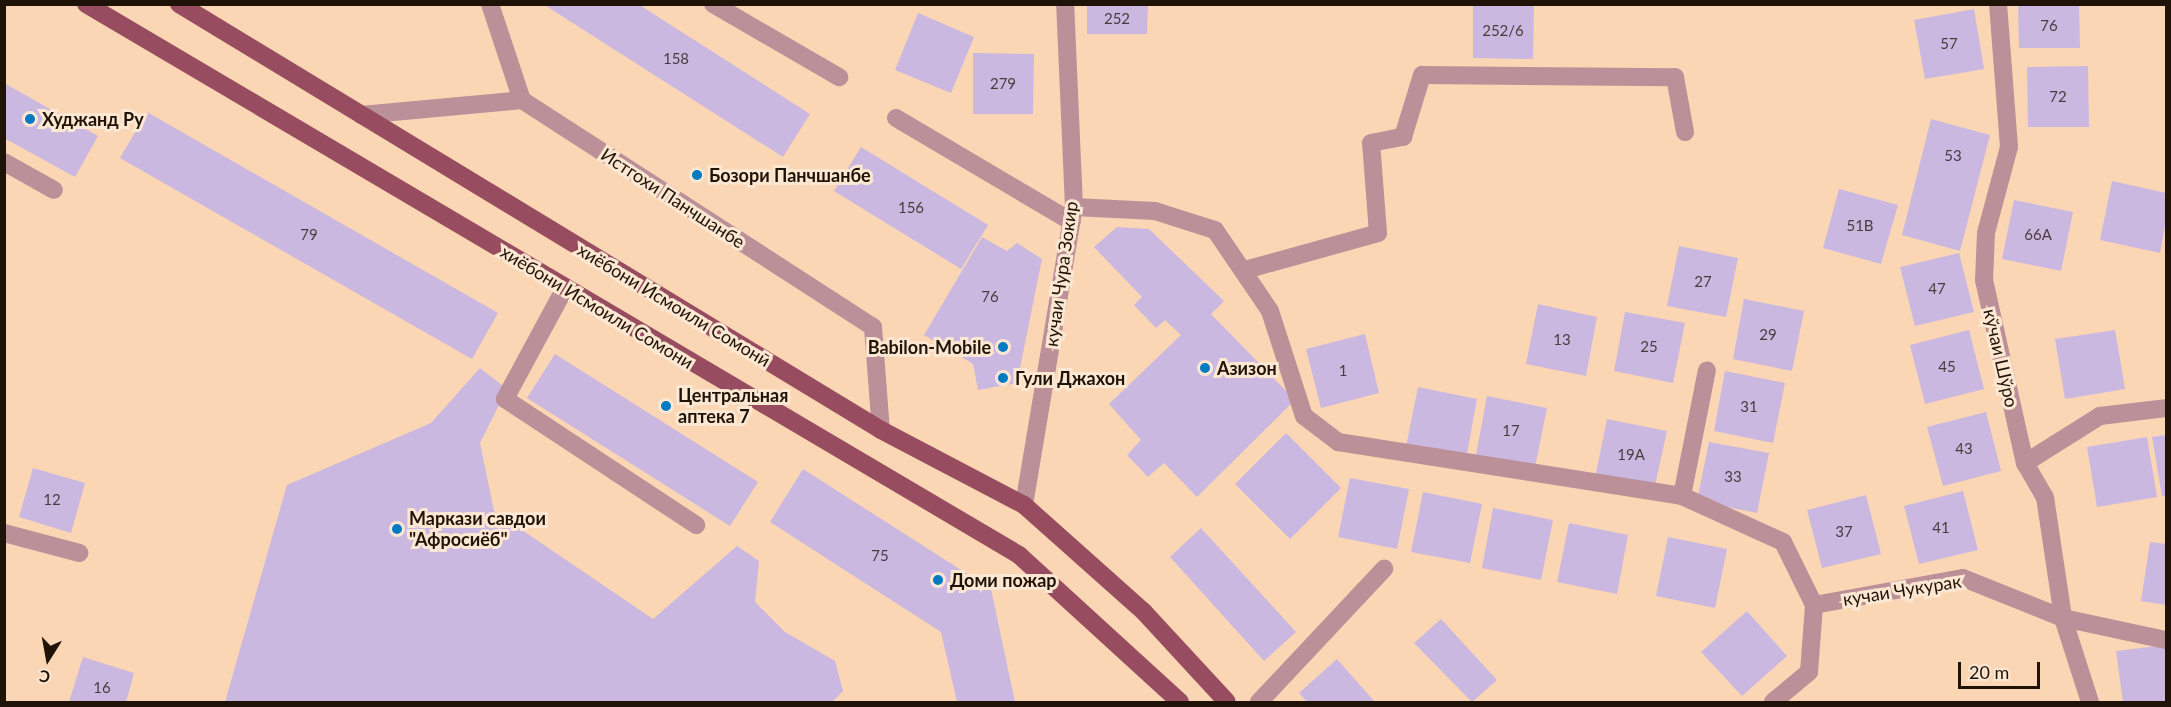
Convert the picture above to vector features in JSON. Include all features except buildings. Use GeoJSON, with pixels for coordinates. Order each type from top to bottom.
{"type":"FeatureCollection","features":[{"type":"Feature","properties":{"kind":"main road","name":"хиёбони Исмоили Сомони"},"geometry":{"type":"LineString","coordinates":[[86,4],[1019,555],[1178,701]]}},
{"type":"Feature","properties":{"kind":"main road","name":"хиёбони Исмоили Сомонӣ"},"geometry":{"type":"LineString","coordinates":[[179,4],[881,430],[1024,505],[1144,612],[1227,702]]}},
{"type":"Feature","properties":{"kind":"street"},"geometry":{"type":"LineString","coordinates":[[361,114],[522,100],[490,4]]}},
{"type":"Feature","properties":{"kind":"street"},"geometry":{"type":"LineString","coordinates":[[713,4],[839,77]]}},
{"type":"Feature","properties":{"kind":"street","name":"кучаи Чура Зокир"},"geometry":{"type":"LineString","coordinates":[[1024,505],[1073,215],[1065,4]]}},
{"type":"Feature","properties":{"kind":"street","name":"кўчаи Шўро"},"geometry":{"type":"LineString","coordinates":[[1998,4],[2009,147],[1986,233],[1984,280],[2025,463],[2045,497],[2063,618],[2090,702]]}},
{"type":"Feature","properties":{"kind":"street"},"geometry":{"type":"LineString","coordinates":[[1245,270],[1378,233],[1371,143],[1403,137],[1422,75],[1675,77],[1685,132]]}},
{"type":"Feature","properties":{"kind":"street","name":"Истгохи Панчшанбе"},"geometry":{"type":"LineString","coordinates":[[522,100],[873,327],[881,430]]}},
{"type":"Feature","properties":{"kind":"street"},"geometry":{"type":"LineString","coordinates":[[896,118],[1073,215],[1155,211],[1215,230],[1245,270],[1270,311],[1304,416],[1338,442],[1682,496],[1783,542],[1814,605],[1809,672],[1773,702]]}},
{"type":"Feature","properties":{"kind":"street"},"geometry":{"type":"LineString","coordinates":[[4,162],[54,190]]}},
{"type":"Feature","properties":{"kind":"street"},"geometry":{"type":"LineString","coordinates":[[565,288],[506,399],[696,525]]}},
{"type":"Feature","properties":{"kind":"street"},"geometry":{"type":"LineString","coordinates":[[1682,496],[1707,370]]}},
{"type":"Feature","properties":{"kind":"street"},"geometry":{"type":"LineString","coordinates":[[2025,463],[2100,416],[2166,408]]}},
{"type":"Feature","properties":{"kind":"street"},"geometry":{"type":"LineString","coordinates":[[4,532],[78,553]]}},
{"type":"Feature","properties":{"kind":"street"},"geometry":{"type":"LineString","coordinates":[[1259,702],[1383,569]]}},
{"type":"Feature","properties":{"kind":"street","name":"кучаи Чукурак"},"geometry":{"type":"LineString","coordinates":[[1814,605],[1963,578],[2063,618],[2166,640]]}},
{"type":"Feature","properties":{"kind":"place","name":"Худжанд Ру"},"geometry":{"type":"Point","coordinates":[30,119]}},
{"type":"Feature","properties":{"kind":"place","name":"Бозори Панчшанбе"},"geometry":{"type":"Point","coordinates":[697,175]}},
{"type":"Feature","properties":{"kind":"place","name":"Babilon-Mobile"},"geometry":{"type":"Point","coordinates":[1003,347]}},
{"type":"Feature","properties":{"kind":"place","name":"Азизон"},"geometry":{"type":"Point","coordinates":[1205,368]}},
{"type":"Feature","properties":{"kind":"place","name":"Гули Джахон"},"geometry":{"type":"Point","coordinates":[1003,378]}},
{"type":"Feature","properties":{"kind":"place","name":"Центральная аптека 7"},"geometry":{"type":"Point","coordinates":[666,406]}},
{"type":"Feature","properties":{"kind":"place","name":"Маркази савдои \"Афросиёб\""},"geometry":{"type":"Point","coordinates":[397,529]}},
{"type":"Feature","properties":{"kind":"place","name":"Доми пожар"},"geometry":{"type":"Point","coordinates":[938,580]}}]}
